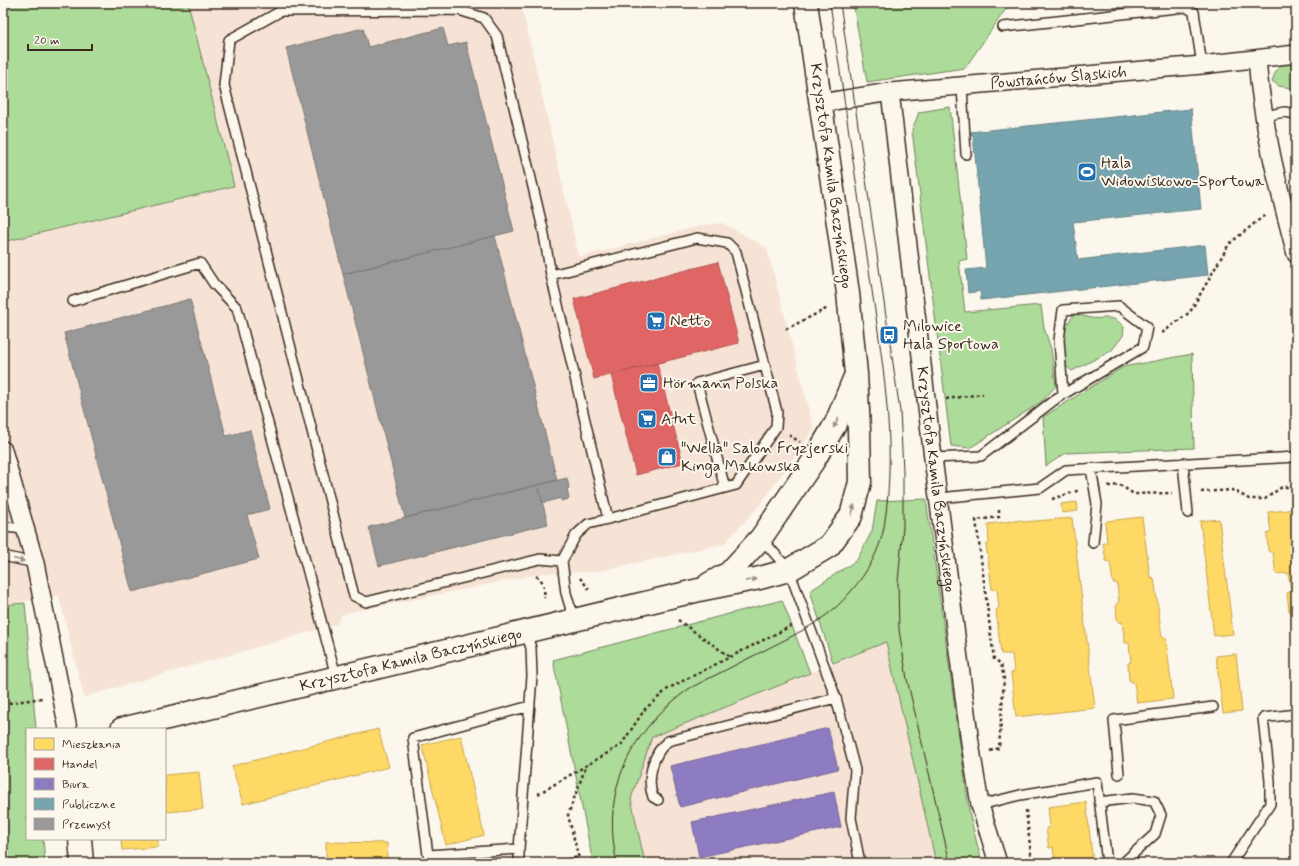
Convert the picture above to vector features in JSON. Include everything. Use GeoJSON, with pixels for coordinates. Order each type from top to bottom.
{"type":"FeatureCollection","features":[{"type":"Feature","properties":{"kind":"street","name":"Krzysztofa Kamila Baczyńskiego"},"geometry":{"type":"LineString","coordinates":[[126,728],[336,676],[699,590],[760,578],[789,570],[829,546],[851,516],[860,482],[860,429],[848,293],[806,3]]}},
{"type":"Feature","properties":{"kind":"street","name":"Powstańców Śląskich"},"geometry":{"type":"LineString","coordinates":[[821,103],[890,92],[962,87],[1202,65],[1296,54]]}},
{"type":"Feature","properties":{"kind":"street"},"geometry":{"type":"LineString","coordinates":[[1257,59],[1259,84],[1265,116],[1282,201],[1296,254]]}},
{"type":"Feature","properties":{"kind":"street","name":"Krzysztofa Kamila Baczyńskiego"},"geometry":{"type":"LineString","coordinates":[[890,92],[933,458],[980,805],[998,863]]}},
{"type":"Feature","properties":{"kind":"street","name":"Krzysztofa Kamila Baczyńskiego"},"geometry":{"type":"LineString","coordinates":[[699,590],[729,573],[761,538],[814,460],[836,423],[856,374]]}},
{"type":"Feature","properties":{"kind":"street"},"geometry":{"type":"LineString","coordinates":[[3,450],[35,563],[68,728]]}},
{"type":"Feature","properties":{"kind":"street"},"geometry":{"type":"LineString","coordinates":[[80,840],[82,863]]}},
{"type":"Feature","properties":{"kind":"lane"},"geometry":{"type":"LineString","coordinates":[[1003,27],[1186,7],[1194,12],[1202,65]]}},
{"type":"Feature","properties":{"kind":"lane"},"geometry":{"type":"LineString","coordinates":[[562,561],[540,558],[366,602],[354,596],[224,85],[229,40],[281,11],[459,10],[484,18],[497,36],[543,229],[551,275],[608,519]]}},
{"type":"Feature","properties":{"kind":"lane"},"geometry":{"type":"LineString","coordinates":[[962,87],[966,154]]}},
{"type":"Feature","properties":{"kind":"lane"},"geometry":{"type":"LineString","coordinates":[[1265,116],[1284,112],[1296,114]]}},
{"type":"Feature","properties":{"kind":"lane"},"geometry":{"type":"LineString","coordinates":[[551,275],[697,238],[728,243],[736,252],[777,412],[776,427],[736,485],[588,524],[576,535],[562,561],[566,592],[574,620]]}},
{"type":"Feature","properties":{"kind":"lane"},"geometry":{"type":"LineString","coordinates":[[73,301],[200,263],[214,284],[237,308],[336,676]]}},
{"type":"Feature","properties":{"kind":"lane"},"geometry":{"type":"LineString","coordinates":[[933,458],[981,456],[1063,394],[1143,347],[1147,327],[1119,306],[1063,310],[1059,340],[1063,394]]}},
{"type":"Feature","properties":{"kind":"lane"},"geometry":{"type":"LineString","coordinates":[[725,488],[697,383],[765,365]]}},
{"type":"Feature","properties":{"kind":"lane"},"geometry":{"type":"LineString","coordinates":[[939,498],[1040,488],[1066,470],[1296,457]]}},
{"type":"Feature","properties":{"kind":"lane"},"geometry":{"type":"LineString","coordinates":[[1183,463],[1188,513]]}},
{"type":"Feature","properties":{"kind":"lane"},"geometry":{"type":"LineString","coordinates":[[1091,468],[1097,504],[1093,543]]}},
{"type":"Feature","properties":{"kind":"lane"},"geometry":{"type":"LineString","coordinates":[[3,527],[26,529]]}},
{"type":"Feature","properties":{"kind":"lane"},"geometry":{"type":"LineString","coordinates":[[761,538],[789,570],[836,698],[855,770],[851,818],[860,863]]}},
{"type":"Feature","properties":{"kind":"lane"},"geometry":{"type":"LineString","coordinates":[[3,556],[35,563]]}},
{"type":"Feature","properties":{"kind":"lane"},"geometry":{"type":"LineString","coordinates":[[520,863],[519,849],[532,676],[531,648],[526,632]]}},
{"type":"Feature","properties":{"kind":"lane"},"geometry":{"type":"LineString","coordinates":[[658,800],[653,797],[650,781],[656,755],[661,747],[668,741],[836,698]]}},
{"type":"Feature","properties":{"kind":"lane"},"geometry":{"type":"LineString","coordinates":[[519,849],[428,855],[413,738],[530,706]]}},
{"type":"Feature","properties":{"kind":"lane"},"geometry":{"type":"LineString","coordinates":[[1119,774],[1114,720],[1212,707]]}},
{"type":"Feature","properties":{"kind":"lane"},"geometry":{"type":"LineString","coordinates":[[1231,863],[1270,804],[1270,780],[1263,718],[1296,714]]}},
{"type":"Feature","properties":{"kind":"lane"},"geometry":{"type":"LineString","coordinates":[[980,805],[1024,795],[1096,782],[1107,863]]}},
{"type":"Feature","properties":{"kind":"lane"},"geometry":{"type":"LineString","coordinates":[[1099,802],[1134,798],[1154,801],[1161,815],[1155,834],[1123,863]]}},
{"type":"Feature","properties":{"kind":"path"},"geometry":{"type":"LineString","coordinates":[[1139,349],[1190,312],[1229,244],[1282,201]]}},
{"type":"Feature","properties":{"kind":"path"},"geometry":{"type":"LineString","coordinates":[[786,329],[830,307]]}},
{"type":"Feature","properties":{"kind":"path"},"geometry":{"type":"LineString","coordinates":[[942,399],[983,394]]}},
{"type":"Feature","properties":{"kind":"path"},"geometry":{"type":"LineString","coordinates":[[776,427],[801,443]]}},
{"type":"Feature","properties":{"kind":"path"},"geometry":{"type":"LineString","coordinates":[[1050,500],[1095,486],[1120,485],[1134,494],[1233,490],[1248,499],[1265,499],[1282,487],[1296,486]]}},
{"type":"Feature","properties":{"kind":"path"},"geometry":{"type":"LineString","coordinates":[[992,507],[1005,505]]}},
{"type":"Feature","properties":{"kind":"path"},"geometry":{"type":"LineString","coordinates":[[989,751],[999,748],[1004,679],[1001,664],[994,659],[976,520],[999,517],[998,506]]}},
{"type":"Feature","properties":{"kind":"path"},"geometry":{"type":"LineString","coordinates":[[578,571],[580,578],[588,589]]}},
{"type":"Feature","properties":{"kind":"path"},"geometry":{"type":"LineString","coordinates":[[534,575],[540,578],[546,589],[544,598]]}},
{"type":"Feature","properties":{"kind":"path"},"geometry":{"type":"LineString","coordinates":[[536,795],[621,745],[645,709],[669,688],[806,619]]}},
{"type":"Feature","properties":{"kind":"path"},"geometry":{"type":"LineString","coordinates":[[678,620],[730,657]]}},
{"type":"Feature","properties":{"kind":"path"},"geometry":{"type":"LineString","coordinates":[[3,704],[45,697]]}},
{"type":"Feature","properties":{"kind":"path"},"geometry":{"type":"LineString","coordinates":[[988,743],[991,758]]}},
{"type":"Feature","properties":{"kind":"path"},"geometry":{"type":"LineString","coordinates":[[580,863],[568,815],[586,766]]}},
{"type":"Feature","properties":{"kind":"path"},"geometry":{"type":"LineString","coordinates":[[1024,795],[1032,863]]}},
{"type":"Feature","properties":{"kind":"path"},"geometry":{"type":"LineString","coordinates":[[550,863],[579,857]]}},
{"type":"Feature","properties":{"kind":"shaded area"},"geometry":{"type":"Polygon","coordinates":[[[188,3],[521,3],[579,257],[704,225],[723,223],[767,248],[814,429],[759,506],[724,544],[594,572],[544,573],[342,614],[337,624],[84,697],[59,596],[3,605],[3,242],[234,186],[188,3]]]}},
{"type":"Feature","properties":{"kind":"shaded area"},"geometry":{"type":"Polygon","coordinates":[[[886,642],[936,863],[645,863],[631,799],[652,737],[886,642]]]}},
{"type":"Feature","properties":{"kind":"green space"},"geometry":{"type":"Polygon","coordinates":[[[3,3],[188,3],[234,186],[3,242],[3,3]]]}},
{"type":"Feature","properties":{"kind":"green space"},"geometry":{"type":"Polygon","coordinates":[[[853,3],[1010,3],[965,68],[867,82],[853,3]]]}},
{"type":"Feature","properties":{"kind":"green space"},"geometry":{"type":"Polygon","coordinates":[[[1296,60],[1296,89],[1279,86],[1272,81],[1282,62],[1296,60]]]}},
{"type":"Feature","properties":{"kind":"green space"},"geometry":{"type":"Polygon","coordinates":[[[950,107],[967,259],[959,261],[965,312],[1041,305],[1044,328],[1051,349],[1056,386],[1041,402],[970,448],[951,446],[912,130],[919,112],[950,107]]]}},
{"type":"Feature","properties":{"kind":"green space"},"geometry":{"type":"Polygon","coordinates":[[[1075,314],[1091,318],[1109,318],[1116,320],[1124,327],[1123,336],[1111,351],[1072,371],[1066,366],[1062,338],[1065,327],[1075,314]]]}},
{"type":"Feature","properties":{"kind":"green space"},"geometry":{"type":"Polygon","coordinates":[[[1192,354],[1194,448],[1066,453],[1046,466],[1043,417],[1123,367],[1192,354]]]}},
{"type":"Feature","properties":{"kind":"green space"},"geometry":{"type":"Polygon","coordinates":[[[926,499],[970,816],[982,863],[936,863],[886,642],[833,663],[810,591],[857,560],[872,531],[877,501],[926,499]]]}},
{"type":"Feature","properties":{"kind":"green space"},"geometry":{"type":"Polygon","coordinates":[[[782,600],[810,673],[652,737],[631,799],[645,863],[593,863],[553,660],[782,600]]]}},
{"type":"Feature","properties":{"kind":"green space"},"geometry":{"type":"Polygon","coordinates":[[[25,603],[36,728],[26,728],[26,840],[43,840],[45,863],[3,863],[3,605],[25,603]]]}},
{"type":"Feature","properties":{"kind":"building: Mieszkania"},"geometry":{"type":"Polygon","coordinates":[[[1077,502],[1078,511],[1062,513],[1061,504],[1077,502]]]}},
{"type":"Feature","properties":{"kind":"building: Mieszkania"},"geometry":{"type":"Polygon","coordinates":[[[1296,509],[1296,633],[1293,612],[1289,611],[1287,593],[1291,591],[1288,573],[1276,574],[1273,553],[1268,551],[1267,534],[1271,532],[1268,512],[1296,509]]]}},
{"type":"Feature","properties":{"kind":"building: Mieszkania"},"geometry":{"type":"Polygon","coordinates":[[[1142,517],[1150,577],[1154,578],[1162,637],[1166,638],[1173,699],[1137,703],[1134,683],[1129,680],[1128,663],[1131,662],[1129,643],[1125,643],[1122,622],[1118,622],[1117,619],[1116,604],[1119,602],[1117,583],[1113,583],[1110,562],[1106,561],[1103,543],[1107,542],[1105,523],[1107,521],[1142,517]]]}},
{"type":"Feature","properties":{"kind":"building: Mieszkania"},"geometry":{"type":"Polygon","coordinates":[[[1072,518],[1095,708],[1016,717],[1011,673],[1014,672],[1012,654],[1001,654],[996,610],[999,608],[997,590],[992,589],[986,545],[989,544],[988,524],[1022,520],[1023,522],[1072,518]]]}},
{"type":"Feature","properties":{"kind":"building: Mieszkania"},"geometry":{"type":"Polygon","coordinates":[[[1219,519],[1233,634],[1214,636],[1200,521],[1219,519]]]}},
{"type":"Feature","properties":{"kind":"building: Mieszkania"},"geometry":{"type":"Polygon","coordinates":[[[1236,654],[1242,711],[1223,713],[1216,656],[1236,654]]]}},
{"type":"Feature","properties":{"kind":"building: Mieszkania"},"geometry":{"type":"Polygon","coordinates":[[[378,729],[389,767],[243,804],[232,766],[378,729]]]}},
{"type":"Feature","properties":{"kind":"building: Mieszkania"},"geometry":{"type":"Polygon","coordinates":[[[461,736],[484,835],[446,845],[422,745],[461,736]]]}},
{"type":"Feature","properties":{"kind":"building: Mieszkania"},"geometry":{"type":"Polygon","coordinates":[[[199,772],[203,809],[166,812],[166,775],[199,772]]]}},
{"type":"Feature","properties":{"kind":"building: Mieszkania"},"geometry":{"type":"Polygon","coordinates":[[[1086,802],[1093,863],[1055,863],[1053,847],[1049,848],[1046,828],[1050,827],[1048,807],[1086,802]]]}},
{"type":"Feature","properties":{"kind":"building: Mieszkania"},"geometry":{"type":"Polygon","coordinates":[[[121,840],[158,840],[158,847],[122,850],[121,840]]]}},
{"type":"Feature","properties":{"kind":"building: Mieszkania"},"geometry":{"type":"Polygon","coordinates":[[[326,842],[387,843],[387,863],[326,862],[326,842]]]}},
{"type":"Feature","properties":{"kind":"building: Handel","name":"Netto"},"geometry":{"type":"Polygon","coordinates":[[[718,262],[739,343],[594,379],[574,299],[718,262]]]}},
{"type":"Feature","properties":{"kind":"building: Handel","name":"Atut"},"geometry":{"type":"Polygon","coordinates":[[[657,363],[683,463],[636,475],[611,375],[657,363]]]}},
{"type":"Feature","properties":{"kind":"building: Biura"},"geometry":{"type":"Polygon","coordinates":[[[828,728],[838,769],[680,807],[670,766],[828,728]]]}},
{"type":"Feature","properties":{"kind":"building: Biura"},"geometry":{"type":"Polygon","coordinates":[[[834,792],[841,827],[699,857],[692,822],[834,792]]]}},
{"type":"Feature","properties":{"kind":"building: Publiczne","name":"Hala Widowiskowo-Sportowa"},"geometry":{"type":"Polygon","coordinates":[[[1191,109],[1201,209],[1073,222],[1078,260],[1205,245],[1208,275],[981,300],[980,291],[968,293],[966,270],[986,268],[973,135],[970,134],[970,132],[1191,109]]]}},
{"type":"Feature","properties":{"kind":"building: Przemysł"},"geometry":{"type":"Polygon","coordinates":[[[363,28],[368,47],[443,28],[448,46],[466,42],[514,231],[343,274],[286,48],[363,28]]]}},
{"type":"Feature","properties":{"kind":"building: Przemysł"},"geometry":{"type":"Polygon","coordinates":[[[495,236],[557,480],[405,518],[343,274],[495,236]]]}},
{"type":"Feature","properties":{"kind":"building: Przemysł"},"geometry":{"type":"Polygon","coordinates":[[[190,299],[226,436],[250,430],[270,509],[247,515],[259,559],[132,592],[64,333],[190,299]]]}},
{"type":"Feature","properties":{"kind":"building: Przemysł"},"geometry":{"type":"Polygon","coordinates":[[[567,478],[569,499],[561,501],[561,498],[543,503],[538,485],[567,478]]]}},
{"type":"Feature","properties":{"kind":"building: Przemysł"},"geometry":{"type":"Polygon","coordinates":[[[538,485],[548,524],[379,566],[369,527],[538,485]]]}},
{"type":"Feature","properties":{"kind":"tram line"},"geometry":{"type":"LineString","coordinates":[[617,863],[613,836],[613,811],[617,787],[625,764],[636,743],[651,723],[669,705],[690,688],[798,633],[833,610],[843,601],[863,576],[876,553],[882,536],[888,495],[889,463],[889,430],[883,366],[830,3]]}},
{"type":"Feature","properties":{"kind":"tram line"},"geometry":{"type":"LineString","coordinates":[[840,3],[900,411],[903,470],[903,527],[898,582],[899,630],[907,679],[950,863]]}},
{"type":"Feature","properties":{"kind":"place","name":"Hala Widowiskowo-Sportowa"},"geometry":{"type":"Point","coordinates":[1087,172]}},
{"type":"Feature","properties":{"kind":"place","name":"Netto"},"geometry":{"type":"Point","coordinates":[656,321]}},
{"type":"Feature","properties":{"kind":"place","name":"Milowice Hala Sportowa"},"geometry":{"type":"Point","coordinates":[889,335]}},
{"type":"Feature","properties":{"kind":"place","name":"Hörmann Polska"},"geometry":{"type":"Point","coordinates":[649,383]}},
{"type":"Feature","properties":{"kind":"place","name":"Atut"},"geometry":{"type":"Point","coordinates":[647,419]}},
{"type":"Feature","properties":{"kind":"place","name":"\"Wella\" Salon Fryzjerski Kinga Makowska"},"geometry":{"type":"Point","coordinates":[667,457]}}]}
